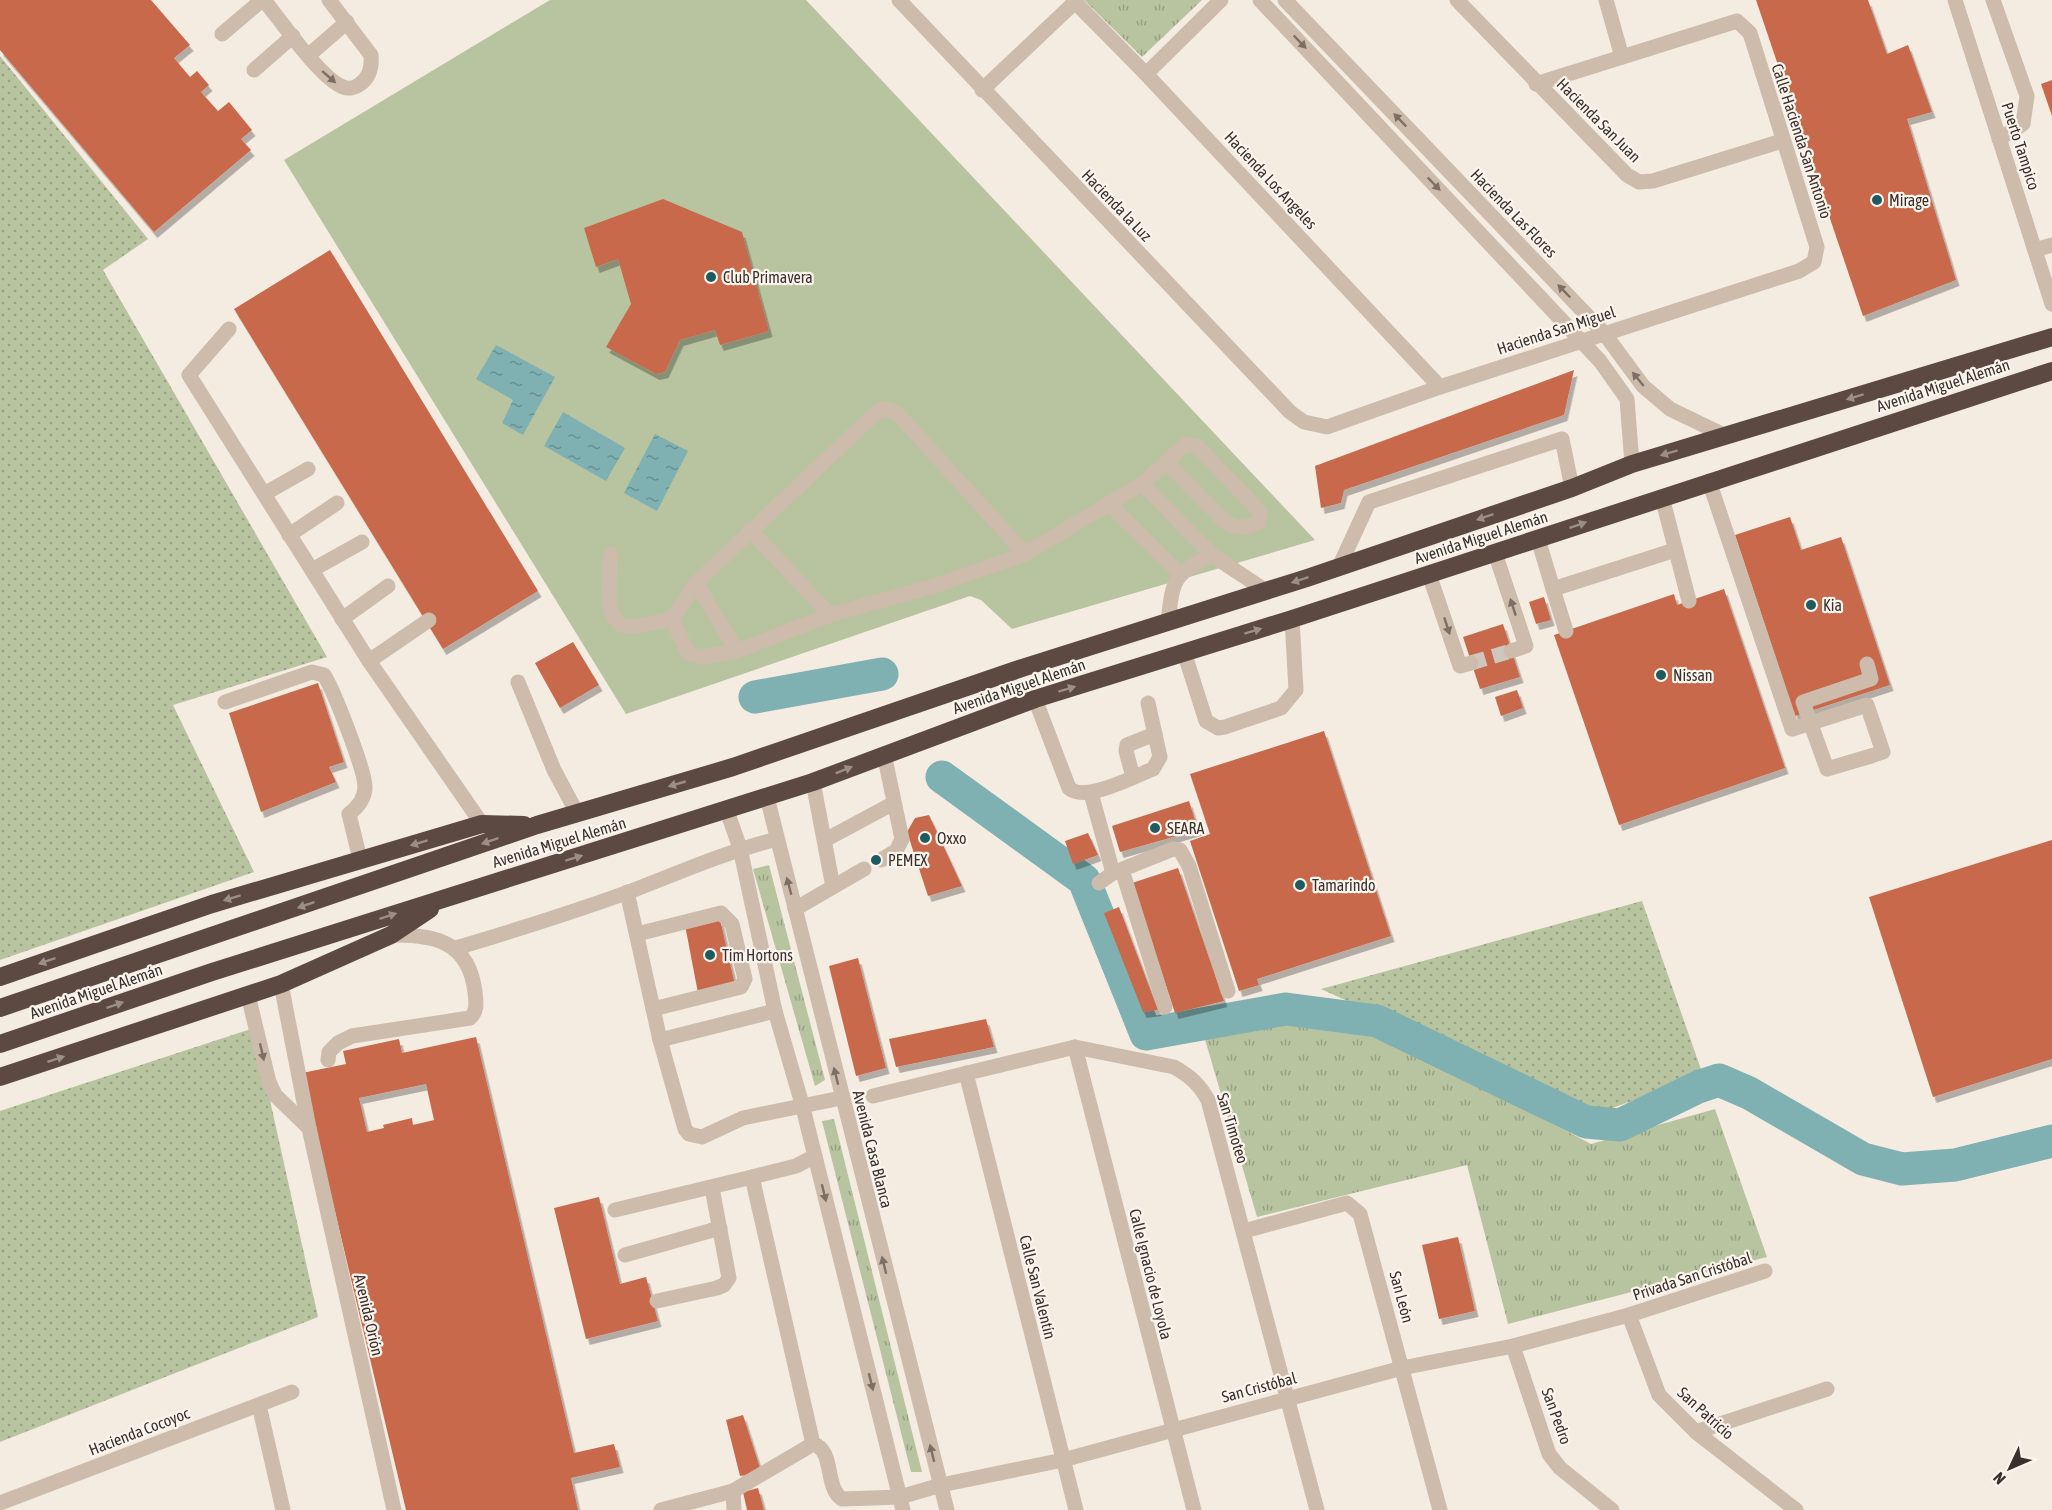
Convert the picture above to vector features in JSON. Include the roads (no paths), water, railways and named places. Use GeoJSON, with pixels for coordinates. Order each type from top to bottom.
{"type":"FeatureCollection","features":[{"type":"Feature","properties":{"kind":"highway","name":"Avenida Miguel Alemán"},"geometry":{"type":"LineString","coordinates":[[0,1008],[197,943],[537,825],[733,767],[1022,668],[1339,567],[1572,488],[1632,464],[2052,337]]}},
{"type":"Feature","properties":{"kind":"highway","name":"Avenida Miguel Alemán"},"geometry":{"type":"LineString","coordinates":[[0,1044],[212,972],[449,896],[727,811],[813,782],[1035,699],[1292,619],[2052,371]]}},
{"type":"Feature","properties":{"kind":"highway"},"geometry":{"type":"LineString","coordinates":[[0,977],[212,904],[482,824],[537,825]]}},
{"type":"Feature","properties":{"kind":"highway"},"geometry":{"type":"LineString","coordinates":[[0,1077],[281,984],[391,935],[449,896]]}},
{"type":"Feature","properties":{"kind":"street"},"geometry":{"type":"LineString","coordinates":[[222,34],[263,0],[322,72],[345,88],[354,88],[363,83],[372,66],[371,55],[329,0]]}},
{"type":"Feature","properties":{"kind":"street","name":"Hacienda la Luz"},"geometry":{"type":"LineString","coordinates":[[899,0],[1290,412],[1316,426]]}},
{"type":"Feature","properties":{"kind":"street"},"geometry":{"type":"LineString","coordinates":[[1146,74],[1221,0]]}},
{"type":"Feature","properties":{"kind":"street"},"geometry":{"type":"LineString","coordinates":[[1260,0],[1583,340],[1627,399],[1632,464]]}},
{"type":"Feature","properties":{"kind":"street","name":"Hacienda Las Flores"},"geometry":{"type":"LineString","coordinates":[[1285,0],[1604,333],[1643,386],[1670,409],[1726,436]]}},
{"type":"Feature","properties":{"kind":"street","name":"Hacienda San Juan"},"geometry":{"type":"LineString","coordinates":[[1457,0],[1536,84],[1627,175],[1639,182],[1653,181],[1782,141]]}},
{"type":"Feature","properties":{"kind":"street"},"geometry":{"type":"LineString","coordinates":[[1536,84],[1622,57],[1606,0]]}},
{"type":"Feature","properties":{"kind":"street","name":"Puerto Tampico"},"geometry":{"type":"LineString","coordinates":[[1955,0],[2052,304]]}},
{"type":"Feature","properties":{"kind":"street"},"geometry":{"type":"LineString","coordinates":[[1993,0],[2026,96],[2023,124],[1999,139]]}},
{"type":"Feature","properties":{"kind":"street"},"geometry":{"type":"LineString","coordinates":[[982,90],[1074,1]]}},
{"type":"Feature","properties":{"kind":"street","name":"Hacienda Los Angeles"},"geometry":{"type":"LineString","coordinates":[[1074,1],[1146,74],[1440,387]]}},
{"type":"Feature","properties":{"kind":"street","name":"Calle Hacienda San Antonio"},"geometry":{"type":"LineString","coordinates":[[1622,57],[1729,22],[1737,21],[1743,25],[1750,33],[1817,247],[1814,262],[1807,267]]}},
{"type":"Feature","properties":{"kind":"street"},"geometry":{"type":"LineString","coordinates":[[309,55],[347,22]]}},
{"type":"Feature","properties":{"kind":"street"},"geometry":{"type":"LineString","coordinates":[[254,70],[293,36]]}},
{"type":"Feature","properties":{"kind":"street"},"geometry":{"type":"LineString","coordinates":[[2035,250],[2052,245]]}},
{"type":"Feature","properties":{"kind":"street","name":"Hacienda San Miguel"},"geometry":{"type":"LineString","coordinates":[[1316,426],[1327,427],[1440,387],[1807,267]]}},
{"type":"Feature","properties":{"kind":"street"},"geometry":{"type":"LineString","coordinates":[[229,329],[189,375],[369,661],[482,824]]}},
{"type":"Feature","properties":{"kind":"street"},"geometry":{"type":"LineString","coordinates":[[611,554],[609,608],[615,620],[625,626],[672,619],[696,584],[750,530],[879,409],[888,409],[898,414],[1025,554]]}},
{"type":"Feature","properties":{"kind":"street"},"geometry":{"type":"LineString","coordinates":[[1339,567],[1369,502],[1562,439],[1572,488]]}},
{"type":"Feature","properties":{"kind":"street"},"geometry":{"type":"LineString","coordinates":[[672,619],[688,653],[702,657],[737,651],[830,615],[934,586],[1025,554],[1142,484],[1166,462],[1186,444],[1198,447],[1260,512],[1258,522],[1248,528],[1233,527],[1224,521],[1166,462]]}},
{"type":"Feature","properties":{"kind":"street"},"geometry":{"type":"LineString","coordinates":[[264,494],[308,469]]}},
{"type":"Feature","properties":{"kind":"street"},"geometry":{"type":"LineString","coordinates":[[1709,482],[1792,729],[1867,705],[1883,752],[1827,769],[1803,702],[1871,679],[1867,664]]}},
{"type":"Feature","properties":{"kind":"street"},"geometry":{"type":"LineString","coordinates":[[1142,484],[1212,555],[1266,591]]}},
{"type":"Feature","properties":{"kind":"street"},"geometry":{"type":"LineString","coordinates":[[1662,497],[1689,601]]}},
{"type":"Feature","properties":{"kind":"street"},"geometry":{"type":"LineString","coordinates":[[289,535],[337,503]]}},
{"type":"Feature","properties":{"kind":"street"},"geometry":{"type":"LineString","coordinates":[[1108,504],[1179,573]]}},
{"type":"Feature","properties":{"kind":"street"},"geometry":{"type":"LineString","coordinates":[[750,530],[830,615]]}},
{"type":"Feature","properties":{"kind":"street"},"geometry":{"type":"LineString","coordinates":[[1538,539],[1566,631]]}},
{"type":"Feature","properties":{"kind":"street"},"geometry":{"type":"LineString","coordinates":[[312,570],[362,543]]}},
{"type":"Feature","properties":{"kind":"street"},"geometry":{"type":"LineString","coordinates":[[1553,589],[1676,550]]}},
{"type":"Feature","properties":{"kind":"street"},"geometry":{"type":"LineString","coordinates":[[1496,553],[1526,646],[1511,651]]}},
{"type":"Feature","properties":{"kind":"street"},"geometry":{"type":"LineString","coordinates":[[1168,622],[1172,593],[1179,573],[1212,555]]}},
{"type":"Feature","properties":{"kind":"street"},"geometry":{"type":"LineString","coordinates":[[1430,574],[1460,666],[1471,663]]}},
{"type":"Feature","properties":{"kind":"street"},"geometry":{"type":"LineString","coordinates":[[696,584],[737,651]]}},
{"type":"Feature","properties":{"kind":"street"},"geometry":{"type":"LineString","coordinates":[[342,619],[388,586]]}},
{"type":"Feature","properties":{"kind":"street"},"geometry":{"type":"LineString","coordinates":[[1185,652],[1206,721],[1218,728],[1225,727],[1281,708],[1296,690],[1292,619]]}},
{"type":"Feature","properties":{"kind":"street"},"geometry":{"type":"LineString","coordinates":[[369,661],[429,620]]}},
{"type":"Feature","properties":{"kind":"street"},"geometry":{"type":"LineString","coordinates":[[225,702],[312,672],[324,675],[364,777],[363,798],[359,806],[349,814],[360,859]]}},
{"type":"Feature","properties":{"kind":"street"},"geometry":{"type":"LineString","coordinates":[[518,682],[554,770],[577,813]]}},
{"type":"Feature","properties":{"kind":"street"},"geometry":{"type":"LineString","coordinates":[[1035,699],[1069,788],[1077,793],[1091,793],[1154,769],[1160,757],[1148,703]]}},
{"type":"Feature","properties":{"kind":"street"},"geometry":{"type":"LineString","coordinates":[[1133,777],[1126,751],[1127,745],[1155,734]]}},
{"type":"Feature","properties":{"kind":"street"},"geometry":{"type":"LineString","coordinates":[[881,860],[896,851],[903,839],[884,754]]}},
{"type":"Feature","properties":{"kind":"street"},"geometry":{"type":"LineString","coordinates":[[813,782],[834,887]]}},
{"type":"Feature","properties":{"kind":"street"},"geometry":{"type":"LineString","coordinates":[[1091,793],[1165,1007]]}},
{"type":"Feature","properties":{"kind":"street","name":"Avenida Casa Blanca"},"geometry":{"type":"LineString","coordinates":[[767,797],[841,1098],[947,1510]]}},
{"type":"Feature","properties":{"kind":"street"},"geometry":{"type":"LineString","coordinates":[[825,840],[894,803]]}},
{"type":"Feature","properties":{"kind":"street"},"geometry":{"type":"LineString","coordinates":[[727,811],[740,848],[775,1011],[802,1104],[902,1504]]}},
{"type":"Feature","properties":{"kind":"street"},"geometry":{"type":"LineString","coordinates":[[391,935],[422,934],[456,948],[513,932],[627,892],[740,848],[777,839]]}},
{"type":"Feature","properties":{"kind":"street"},"geometry":{"type":"LineString","coordinates":[[1099,883],[1117,872],[1173,849],[1184,854],[1228,991]]}},
{"type":"Feature","properties":{"kind":"street"},"geometry":{"type":"LineString","coordinates":[[795,909],[864,869]]}},
{"type":"Feature","properties":{"kind":"street"},"geometry":{"type":"LineString","coordinates":[[627,892],[660,1040],[685,1129],[689,1134],[702,1137],[743,1118],[802,1104],[841,1098]]}},
{"type":"Feature","properties":{"kind":"street"},"geometry":{"type":"LineString","coordinates":[[637,934],[721,913],[732,924],[745,979],[741,987],[653,1009]]}},
{"type":"Feature","properties":{"kind":"street"},"geometry":{"type":"LineString","coordinates":[[328,1060],[329,1052],[352,1036],[470,1018],[477,1007],[473,979],[456,948]]}},
{"type":"Feature","properties":{"kind":"street","name":"Avenida Orión"},"geometry":{"type":"LineString","coordinates":[[281,984],[309,1128],[394,1510]]}},
{"type":"Feature","properties":{"kind":"street"},"geometry":{"type":"LineString","coordinates":[[248,995],[272,1089],[288,1109],[309,1128]]}},
{"type":"Feature","properties":{"kind":"street"},"geometry":{"type":"LineString","coordinates":[[660,1040],[775,1011]]}},
{"type":"Feature","properties":{"kind":"street","name":"San Timoteo"},"geometry":{"type":"LineString","coordinates":[[873,1096],[1075,1047],[1174,1067],[1188,1074],[1200,1086],[1208,1100],[1317,1510]]}},
{"type":"Feature","properties":{"kind":"street","name":"Calle Ignacio de Loyola"},"geometry":{"type":"LineString","coordinates":[[1075,1047],[1194,1510]]}},
{"type":"Feature","properties":{"kind":"street","name":"Calle San Valentín"},"geometry":{"type":"LineString","coordinates":[[966,1073],[1076,1510]]}},
{"type":"Feature","properties":{"kind":"street"},"geometry":{"type":"LineString","coordinates":[[615,1209],[712,1188],[796,1166],[815,1156]]}},
{"type":"Feature","properties":{"kind":"street","name":"San Cristóbal"},"geometry":{"type":"LineString","coordinates":[[752,1177],[813,1444],[824,1451],[834,1492],[842,1499],[902,1504],[941,1485],[1063,1460],[1402,1368],[1513,1346],[1629,1315]]}},
{"type":"Feature","properties":{"kind":"street"},"geometry":{"type":"LineString","coordinates":[[657,1301],[724,1286],[729,1278],[712,1188]]}},
{"type":"Feature","properties":{"kind":"street","name":"San León"},"geometry":{"type":"LineString","coordinates":[[1244,1231],[1347,1203],[1354,1207],[1365,1226],[1440,1510]]}},
{"type":"Feature","properties":{"kind":"street"},"geometry":{"type":"LineString","coordinates":[[625,1255],[720,1228]]}},
{"type":"Feature","properties":{"kind":"street","name":"Privada San Cristóbal"},"geometry":{"type":"LineString","coordinates":[[1629,1315],[1765,1271]]}},
{"type":"Feature","properties":{"kind":"street","name":"San Patricio"},"geometry":{"type":"LineString","coordinates":[[1629,1315],[1659,1395],[1696,1432],[1796,1510]]}},
{"type":"Feature","properties":{"kind":"street","name":"San Pedro"},"geometry":{"type":"LineString","coordinates":[[1513,1346],[1549,1454],[1560,1468],[1612,1510]]}},
{"type":"Feature","properties":{"kind":"street"},"geometry":{"type":"LineString","coordinates":[[1696,1432],[1827,1389]]}},
{"type":"Feature","properties":{"kind":"street","name":"Hacienda Cocoyoc"},"geometry":{"type":"LineString","coordinates":[[0,1503],[292,1392]]}},
{"type":"Feature","properties":{"kind":"street"},"geometry":{"type":"LineString","coordinates":[[259,1405],[283,1510]]}},
{"type":"Feature","properties":{"kind":"street"},"geometry":{"type":"LineString","coordinates":[[661,1510],[733,1491],[813,1444]]}},
{"type":"Feature","properties":{"kind":"street"},"geometry":{"type":"LineString","coordinates":[[733,1491],[734,1510]]}},
{"type":"Feature","properties":{"kind":"water"},"geometry":{"type":"Polygon","coordinates":[[[496,345],[555,377],[523,435],[502,423],[513,400],[476,379],[496,345]]]}},
{"type":"Feature","properties":{"kind":"water"},"geometry":{"type":"Polygon","coordinates":[[[563,412],[625,448],[606,481],[544,446],[563,412]]]}},
{"type":"Feature","properties":{"kind":"water"},"geometry":{"type":"Polygon","coordinates":[[[655,434],[688,451],[657,511],[624,493],[655,434]]]}},
{"type":"Feature","properties":{"kind":"waterway"},"geometry":{"type":"LineString","coordinates":[[755,697],[882,674]]}},
{"type":"Feature","properties":{"kind":"waterway"},"geometry":{"type":"LineString","coordinates":[[942,777],[1084,880],[1146,1034],[1286,1009],[1377,1021],[1586,1122],[1620,1125],[1698,1087],[1719,1080],[1749,1093],[1863,1159],[1902,1169],[1955,1165],[2052,1141]]}},
{"type":"Feature","properties":{"kind":"tunnel"},"geometry":{"type":"LineString","coordinates":[[1471,663],[1511,651]]}},
{"type":"Feature","properties":{"kind":"place","name":"Mirage"},"geometry":{"type":"Point","coordinates":[1877,200]}},
{"type":"Feature","properties":{"kind":"place","name":"Club Primavera"},"geometry":{"type":"Point","coordinates":[711,277]}},
{"type":"Feature","properties":{"kind":"place","name":"Kia"},"geometry":{"type":"Point","coordinates":[1811,605]}},
{"type":"Feature","properties":{"kind":"place","name":"Nissan"},"geometry":{"type":"Point","coordinates":[1661,675]}},
{"type":"Feature","properties":{"kind":"place","name":"SEARA"},"geometry":{"type":"Point","coordinates":[1155,828]}},
{"type":"Feature","properties":{"kind":"place","name":"Oxxo"},"geometry":{"type":"Point","coordinates":[925,838]}},
{"type":"Feature","properties":{"kind":"place","name":"PEMEX"},"geometry":{"type":"Point","coordinates":[876,860]}},
{"type":"Feature","properties":{"kind":"place","name":"Tamarindo"},"geometry":{"type":"Point","coordinates":[1300,885]}},
{"type":"Feature","properties":{"kind":"place","name":"Tim Hortons"},"geometry":{"type":"Point","coordinates":[710,955]}}]}
